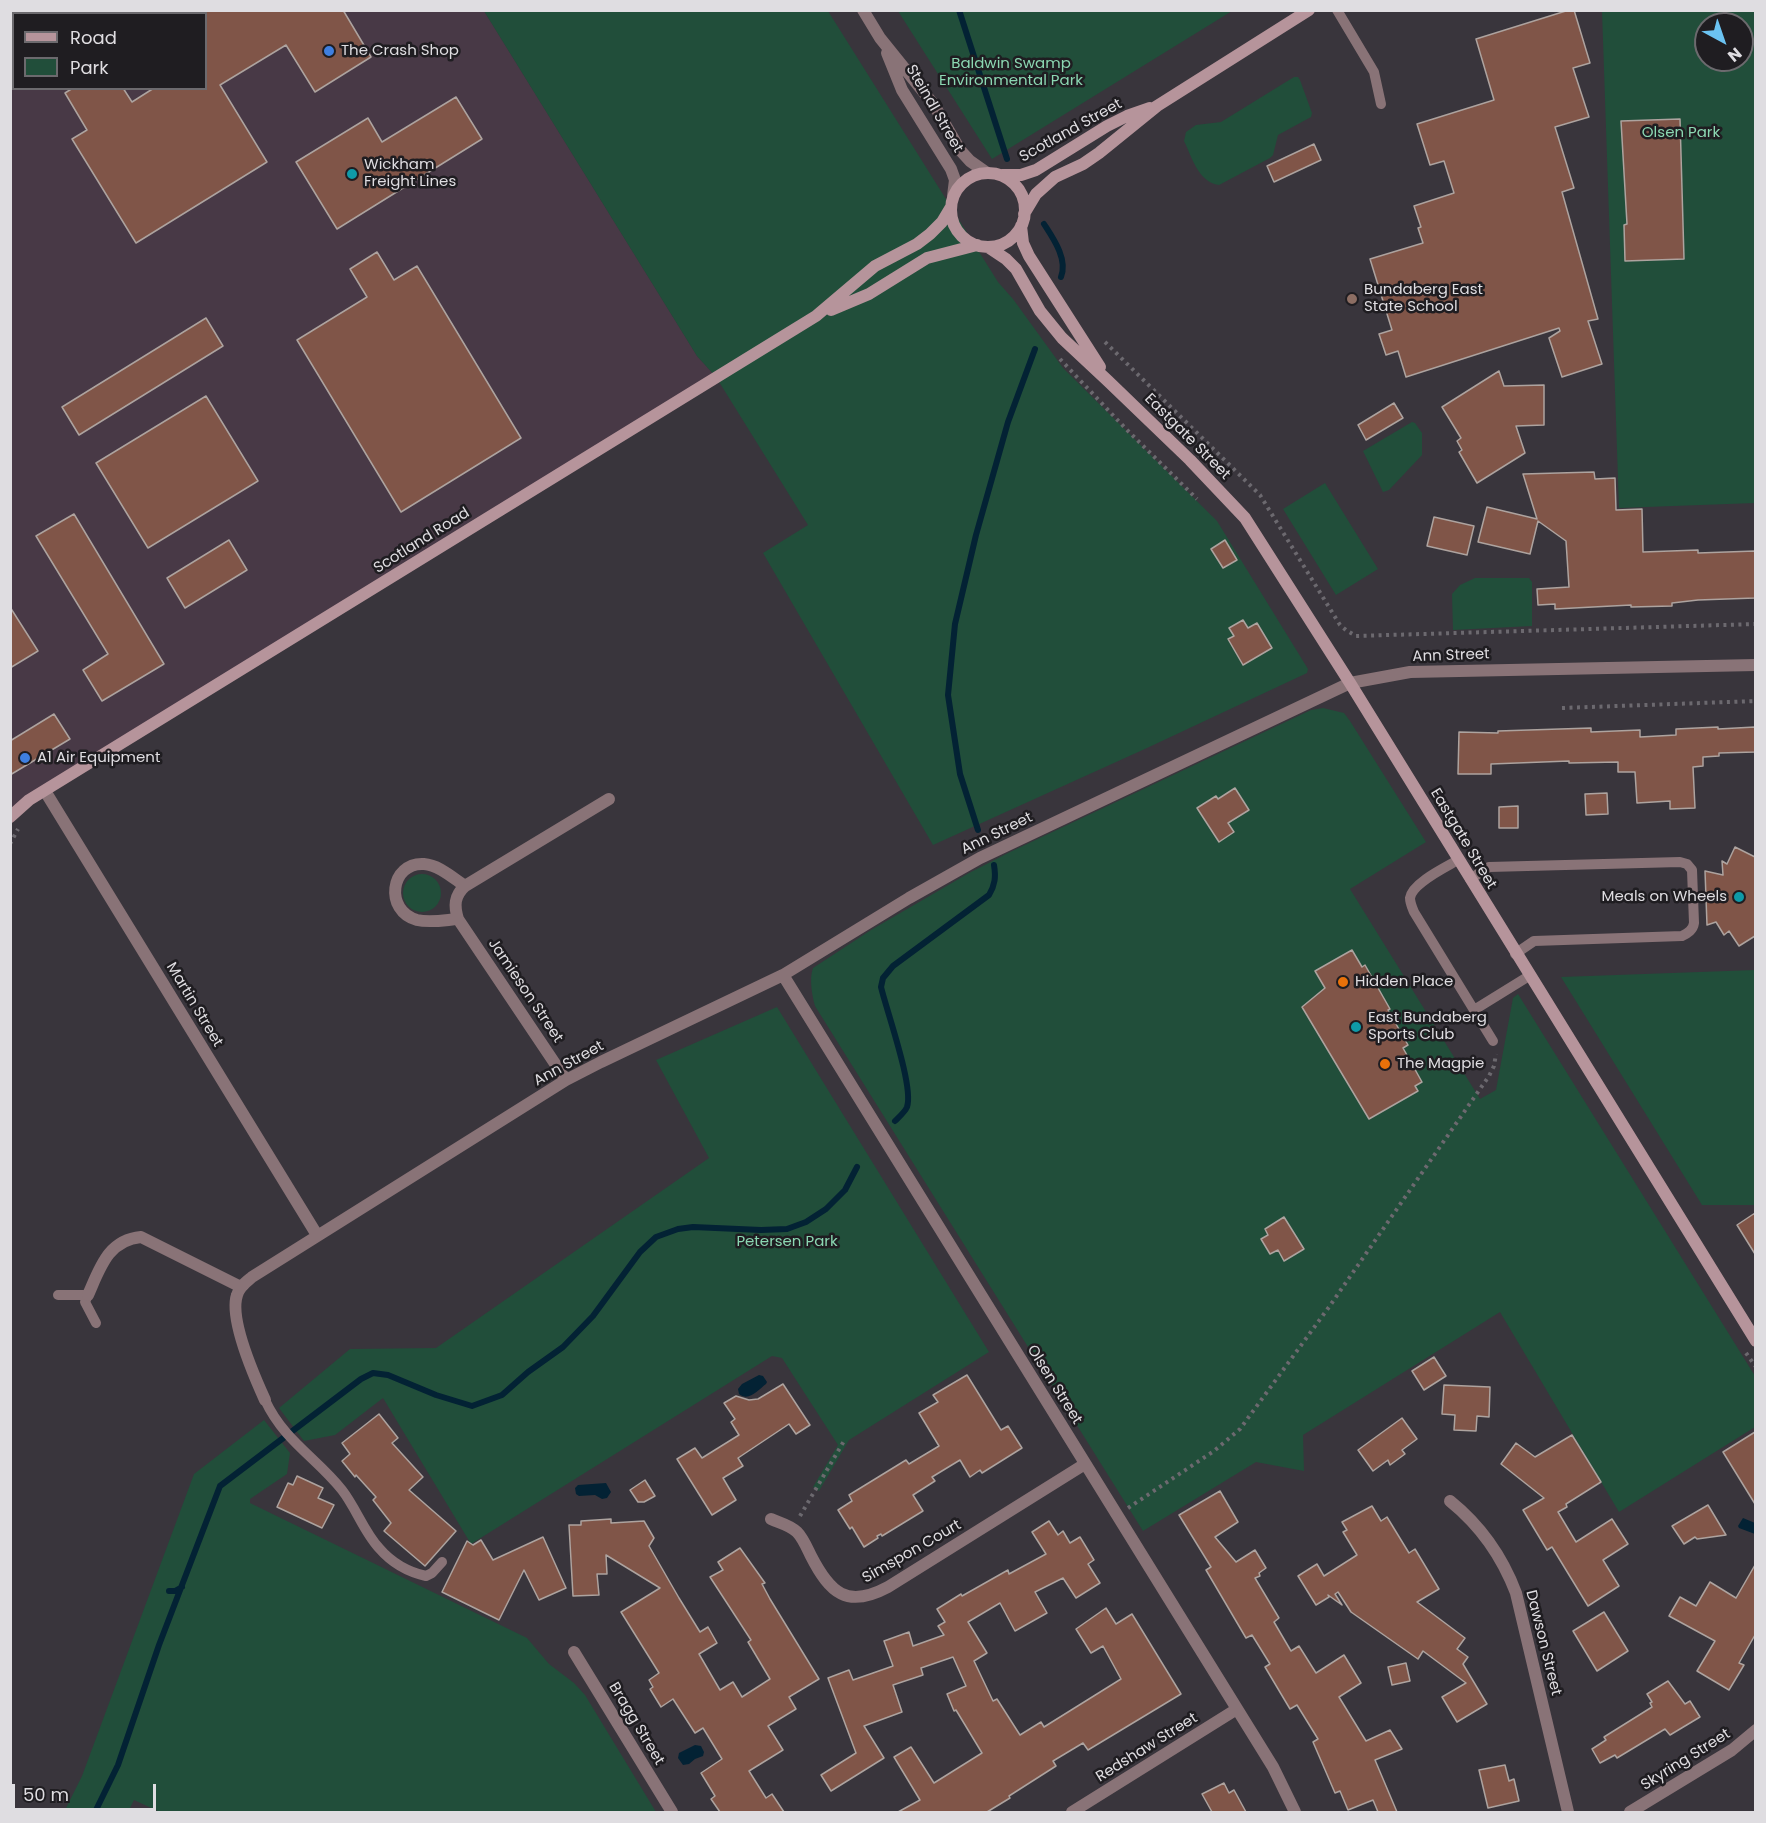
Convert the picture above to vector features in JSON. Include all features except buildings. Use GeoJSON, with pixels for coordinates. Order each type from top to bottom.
{"type":"FeatureCollection","features":[{"type":"Feature","properties":{"kind":"street","name":"Steindl Street"},"geometry":{"type":"LineString","coordinates":[[863,10],[880,38],[934,105],[960,150],[970,161],[993,174]]}},
{"type":"Feature","properties":{"kind":"street","name":"Scotland Street"},"geometry":{"type":"LineString","coordinates":[[1023,220],[1036,194],[1048,183],[1099,153],[1157,106],[1310,10]]}},
{"type":"Feature","properties":{"kind":"street","name":"Steindl Street"},"geometry":{"type":"LineString","coordinates":[[880,38],[902,90],[951,169],[955,180],[952,202]]}},
{"type":"Feature","properties":{"kind":"street","name":"Scotland Street"},"geometry":{"type":"LineString","coordinates":[[993,174],[1021,176],[1036,170],[1107,126],[1127,116],[1157,106]]}},
{"type":"Feature","properties":{"kind":"street"},"geometry":{"type":"LineString","coordinates":[[993,174],[1010,181],[1019,190],[1024,202],[1023,220],[1008,240],[983,246],[966,240],[957,231],[952,220],[952,202],[967,179],[993,174]]}},
{"type":"Feature","properties":{"kind":"street","name":"Scotland Road"},"geometry":{"type":"LineString","coordinates":[[10,818],[29,801],[45,791],[816,316],[875,266],[930,234],[942,222],[952,202]]}},
{"type":"Feature","properties":{"kind":"street","name":"Eastgate Street"},"geometry":{"type":"LineString","coordinates":[[1023,220],[1023,243],[1029,256],[1108,381]]}},
{"type":"Feature","properties":{"kind":"street","name":"Scotland Road"},"geometry":{"type":"LineString","coordinates":[[816,316],[869,294],[927,258],[983,246]]}},
{"type":"Feature","properties":{"kind":"street","name":"Eastgate Street"},"geometry":{"type":"LineString","coordinates":[[983,246],[1006,259],[1016,269],[1040,311],[1062,338],[1245,518],[1350,683],[1755,1341]]}},
{"type":"Feature","properties":{"kind":"street","name":"Ann Street"},"geometry":{"type":"LineString","coordinates":[[241,1287],[252,1277],[316,1235],[566,1080],[783,975],[909,898],[980,858],[1350,683],[1410,672],[1755,665]]}},
{"type":"Feature","properties":{"kind":"street","name":"Martin Street"},"geometry":{"type":"LineString","coordinates":[[45,791],[316,1235]]}},
{"type":"Feature","properties":{"kind":"street"},"geometry":{"type":"LineString","coordinates":[[465,886],[434,866],[416,865],[400,874],[396,882],[396,901],[407,916],[425,921],[459,919],[455,901],[460,890],[609,799]]}},
{"type":"Feature","properties":{"kind":"street","name":"Jamieson Street"},"geometry":{"type":"LineString","coordinates":[[459,919],[566,1080]]}},
{"type":"Feature","properties":{"kind":"street","name":"Olsen Street"},"geometry":{"type":"LineString","coordinates":[[783,975],[1273,1767],[1295,1812]]}},
{"type":"Feature","properties":{"kind":"street"},"geometry":{"type":"LineString","coordinates":[[88,1294],[108,1253],[124,1240],[141,1237],[241,1287],[237,1295],[236,1315],[249,1365],[265,1400]]}},
{"type":"Feature","properties":{"kind":"street","name":"Simspon Court"},"geometry":{"type":"LineString","coordinates":[[793,1528],[802,1538],[832,1590],[850,1597],[861,1598],[888,1587],[1085,1464]]}},
{"type":"Feature","properties":{"kind":"street","name":"Dawson Street"},"geometry":{"type":"LineString","coordinates":[[1450,1501],[1470,1516],[1483,1531],[1510,1577],[1516,1593],[1568,1812]]}},
{"type":"Feature","properties":{"kind":"street"},"geometry":{"type":"LineString","coordinates":[[771,1519],[793,1528]]}},
{"type":"Feature","properties":{"kind":"street","name":"Bragg Street"},"geometry":{"type":"LineString","coordinates":[[574,1652],[672,1812]]}},
{"type":"Feature","properties":{"kind":"street","name":"Redshaw Street"},"geometry":{"type":"LineString","coordinates":[[1072,1812],[1237,1709]]}},
{"type":"Feature","properties":{"kind":"street","name":"Skyring Street"},"geometry":{"type":"LineString","coordinates":[[1630,1812],[1732,1750],[1755,1730]]}},
{"type":"Feature","properties":{"kind":"lane"},"geometry":{"type":"LineString","coordinates":[[1337,10],[1374,72],[1381,104]]}},
{"type":"Feature","properties":{"kind":"lane"},"geometry":{"type":"LineString","coordinates":[[1458,860],[1420,883],[1410,896],[1411,904],[1493,1041]]}},
{"type":"Feature","properties":{"kind":"lane"},"geometry":{"type":"LineString","coordinates":[[1470,879],[1489,867],[1680,862],[1687,864],[1692,870],[1694,923],[1687,934],[1534,941],[1515,954]]}},
{"type":"Feature","properties":{"kind":"lane"},"geometry":{"type":"LineString","coordinates":[[1474,1010],[1529,976]]}},
{"type":"Feature","properties":{"kind":"lane"},"geometry":{"type":"LineString","coordinates":[[58,1295],[88,1294],[86,1302],[96,1323]]}},
{"type":"Feature","properties":{"kind":"lane"},"geometry":{"type":"LineString","coordinates":[[265,1400],[278,1422],[297,1446],[342,1490],[374,1542],[384,1553],[400,1566],[426,1576],[442,1562]]}},
{"type":"Feature","properties":{"kind":"path"},"geometry":{"type":"LineString","coordinates":[[1105,342],[1260,495],[1340,625],[1356,636],[1755,624]]}},
{"type":"Feature","properties":{"kind":"path"},"geometry":{"type":"LineString","coordinates":[[1065,355],[1109,402]]}},
{"type":"Feature","properties":{"kind":"path"},"geometry":{"type":"LineString","coordinates":[[1059,358],[1197,499]]}},
{"type":"Feature","properties":{"kind":"path"},"geometry":{"type":"LineString","coordinates":[[1562,708],[1755,701]]}},
{"type":"Feature","properties":{"kind":"path"},"geometry":{"type":"LineString","coordinates":[[1117,1515],[1214,1450],[1240,1429],[1329,1307],[1489,1076],[1496,1058],[1493,1041]]}},
{"type":"Feature","properties":{"kind":"path"},"geometry":{"type":"LineString","coordinates":[[1743,1347],[1755,1367]]}},
{"type":"Feature","properties":{"kind":"path"},"geometry":{"type":"LineString","coordinates":[[793,1528],[844,1442]]}},
{"type":"Feature","properties":{"kind":"shaded area"},"geometry":{"type":"Polygon","coordinates":[[[11,11],[484,11],[697,356],[716,377],[11,815],[11,11]]]}},
{"type":"Feature","properties":{"kind":"green space"},"geometry":{"type":"Polygon","coordinates":[[[484,11],[828,11],[998,282],[1063,368],[1217,521],[1308,669],[1307,673],[933,845],[763,553],[808,525],[716,377],[697,356],[484,11]]]}},
{"type":"Feature","properties":{"kind":"green space","name":"Baldwin Swamp Environmental Park"},"geometry":{"type":"Polygon","coordinates":[[[898,11],[1232,11],[992,159],[898,11]]]}},
{"type":"Feature","properties":{"kind":"green space","name":"Olsen Park"},"geometry":{"type":"Polygon","coordinates":[[[1602,11],[1755,11],[1755,503],[1619,508],[1602,11]]]}},
{"type":"Feature","properties":{"kind":"green space"},"geometry":{"type":"Polygon","coordinates":[[[1294,77],[1300,80],[1312,113],[1311,117],[1278,135],[1273,155],[1270,158],[1219,185],[1206,179],[1197,168],[1184,141],[1186,132],[1196,125],[1221,122],[1294,77]]]}},
{"type":"Feature","properties":{"kind":"green space"},"geometry":{"type":"Polygon","coordinates":[[[1412,422],[1422,433],[1422,455],[1389,490],[1383,492],[1363,451],[1412,422]]]}},
{"type":"Feature","properties":{"kind":"green space"},"geometry":{"type":"Polygon","coordinates":[[[1325,483],[1378,569],[1336,595],[1283,509],[1325,483]]]}},
{"type":"Feature","properties":{"kind":"green space"},"geometry":{"type":"Polygon","coordinates":[[[1475,578],[1529,578],[1532,582],[1532,626],[1453,630],[1452,594],[1460,585],[1475,578]]]}},
{"type":"Feature","properties":{"kind":"green space"},"geometry":{"type":"Polygon","coordinates":[[[1323,708],[1344,713],[1426,842],[1350,889],[1480,1099],[1496,1090],[1513,998],[1518,994],[1755,1376],[1755,1427],[1619,1512],[1500,1312],[1303,1435],[1304,1471],[1256,1462],[1143,1531],[815,1006],[811,982],[813,968],[871,930],[1008,853],[1311,710],[1323,708]]]}},
{"type":"Feature","properties":{"kind":"green space"},"geometry":{"type":"Polygon","coordinates":[[[422,874],[435,880],[441,893],[435,906],[422,912],[409,906],[403,893],[409,880],[422,874]]]}},
{"type":"Feature","properties":{"kind":"green space"},"geometry":{"type":"Polygon","coordinates":[[[1755,970],[1755,1205],[1702,1205],[1561,977],[1755,970]]]}},
{"type":"Feature","properties":{"kind":"green space","name":"Petersen Park"},"geometry":{"type":"Polygon","coordinates":[[[777,1007],[989,1352],[849,1440],[819,1491],[813,1487],[838,1445],[782,1358],[772,1356],[471,1544],[383,1398],[335,1435],[304,1441],[279,1408],[350,1349],[436,1348],[709,1158],[656,1060],[777,1007]]]}},
{"type":"Feature","properties":{"kind":"green space"},"geometry":{"type":"Polygon","coordinates":[[[264,1420],[290,1453],[287,1474],[250,1499],[250,1503],[527,1638],[549,1664],[574,1683],[585,1695],[656,1812],[160,1812],[134,1800],[128,1812],[64,1812],[82,1776],[194,1474],[264,1420]]]}},
{"type":"Feature","properties":{"kind":"water"},"geometry":{"type":"Polygon","coordinates":[[[759,1375],[763,1376],[766,1384],[750,1396],[739,1394],[738,1389],[742,1384],[759,1375]]]}},
{"type":"Feature","properties":{"kind":"water"},"geometry":{"type":"Polygon","coordinates":[[[606,1483],[611,1492],[607,1498],[576,1494],[575,1488],[578,1485],[606,1483]]]}},
{"type":"Feature","properties":{"kind":"water"},"geometry":{"type":"Polygon","coordinates":[[[1743,1518],[1755,1523],[1755,1534],[1739,1528],[1743,1518]]]}},
{"type":"Feature","properties":{"kind":"water"},"geometry":{"type":"Polygon","coordinates":[[[695,1745],[701,1746],[703,1756],[683,1765],[678,1758],[679,1753],[695,1745]]]}},
{"type":"Feature","properties":{"kind":"waterway"},"geometry":{"type":"LineString","coordinates":[[959,10],[1007,159]]}},
{"type":"Feature","properties":{"kind":"waterway"},"geometry":{"type":"LineString","coordinates":[[1044,224],[1061,256],[1063,263],[1061,277]]}},
{"type":"Feature","properties":{"kind":"waterway"},"geometry":{"type":"LineString","coordinates":[[978,830],[960,774],[948,695],[955,624],[976,535],[1008,422],[1035,349]]}},
{"type":"Feature","properties":{"kind":"waterway"},"geometry":{"type":"LineString","coordinates":[[895,1121],[907,1107],[907,1083],[881,987],[883,978],[893,966],[989,895],[995,881],[994,865]]}},
{"type":"Feature","properties":{"kind":"waterway"},"geometry":{"type":"LineString","coordinates":[[95,1812],[118,1765],[159,1645],[220,1486],[361,1379],[373,1373],[388,1375],[436,1395],[472,1406],[502,1395],[528,1372],[563,1347],[593,1316],[640,1252],[656,1237],[678,1229],[693,1227],[787,1229],[806,1222],[826,1209],[845,1190],[857,1167]]}},
{"type":"Feature","properties":{"kind":"waterway"},"geometry":{"type":"LineString","coordinates":[[169,1591],[182,1587]]}},
{"type":"Feature","properties":{"kind":"place","name":"The Crash Shop"},"geometry":{"type":"Point","coordinates":[329,51]}},
{"type":"Feature","properties":{"kind":"place","name":"Wickham Freight Lines"},"geometry":{"type":"Point","coordinates":[352,174]}},
{"type":"Feature","properties":{"kind":"place","name":"Bundaberg East State School"},"geometry":{"type":"Point","coordinates":[1352,299]}},
{"type":"Feature","properties":{"kind":"place","name":"A1 Air Equipment"},"geometry":{"type":"Point","coordinates":[25,758]}},
{"type":"Feature","properties":{"kind":"place","name":"Meals on Wheels"},"geometry":{"type":"Point","coordinates":[1739,897]}},
{"type":"Feature","properties":{"kind":"place","name":"Hidden Place"},"geometry":{"type":"Point","coordinates":[1343,982]}},
{"type":"Feature","properties":{"kind":"place","name":"East Bundaberg Sports Club"},"geometry":{"type":"Point","coordinates":[1356,1027]}},
{"type":"Feature","properties":{"kind":"place","name":"The Magpie"},"geometry":{"type":"Point","coordinates":[1385,1064]}}]}
